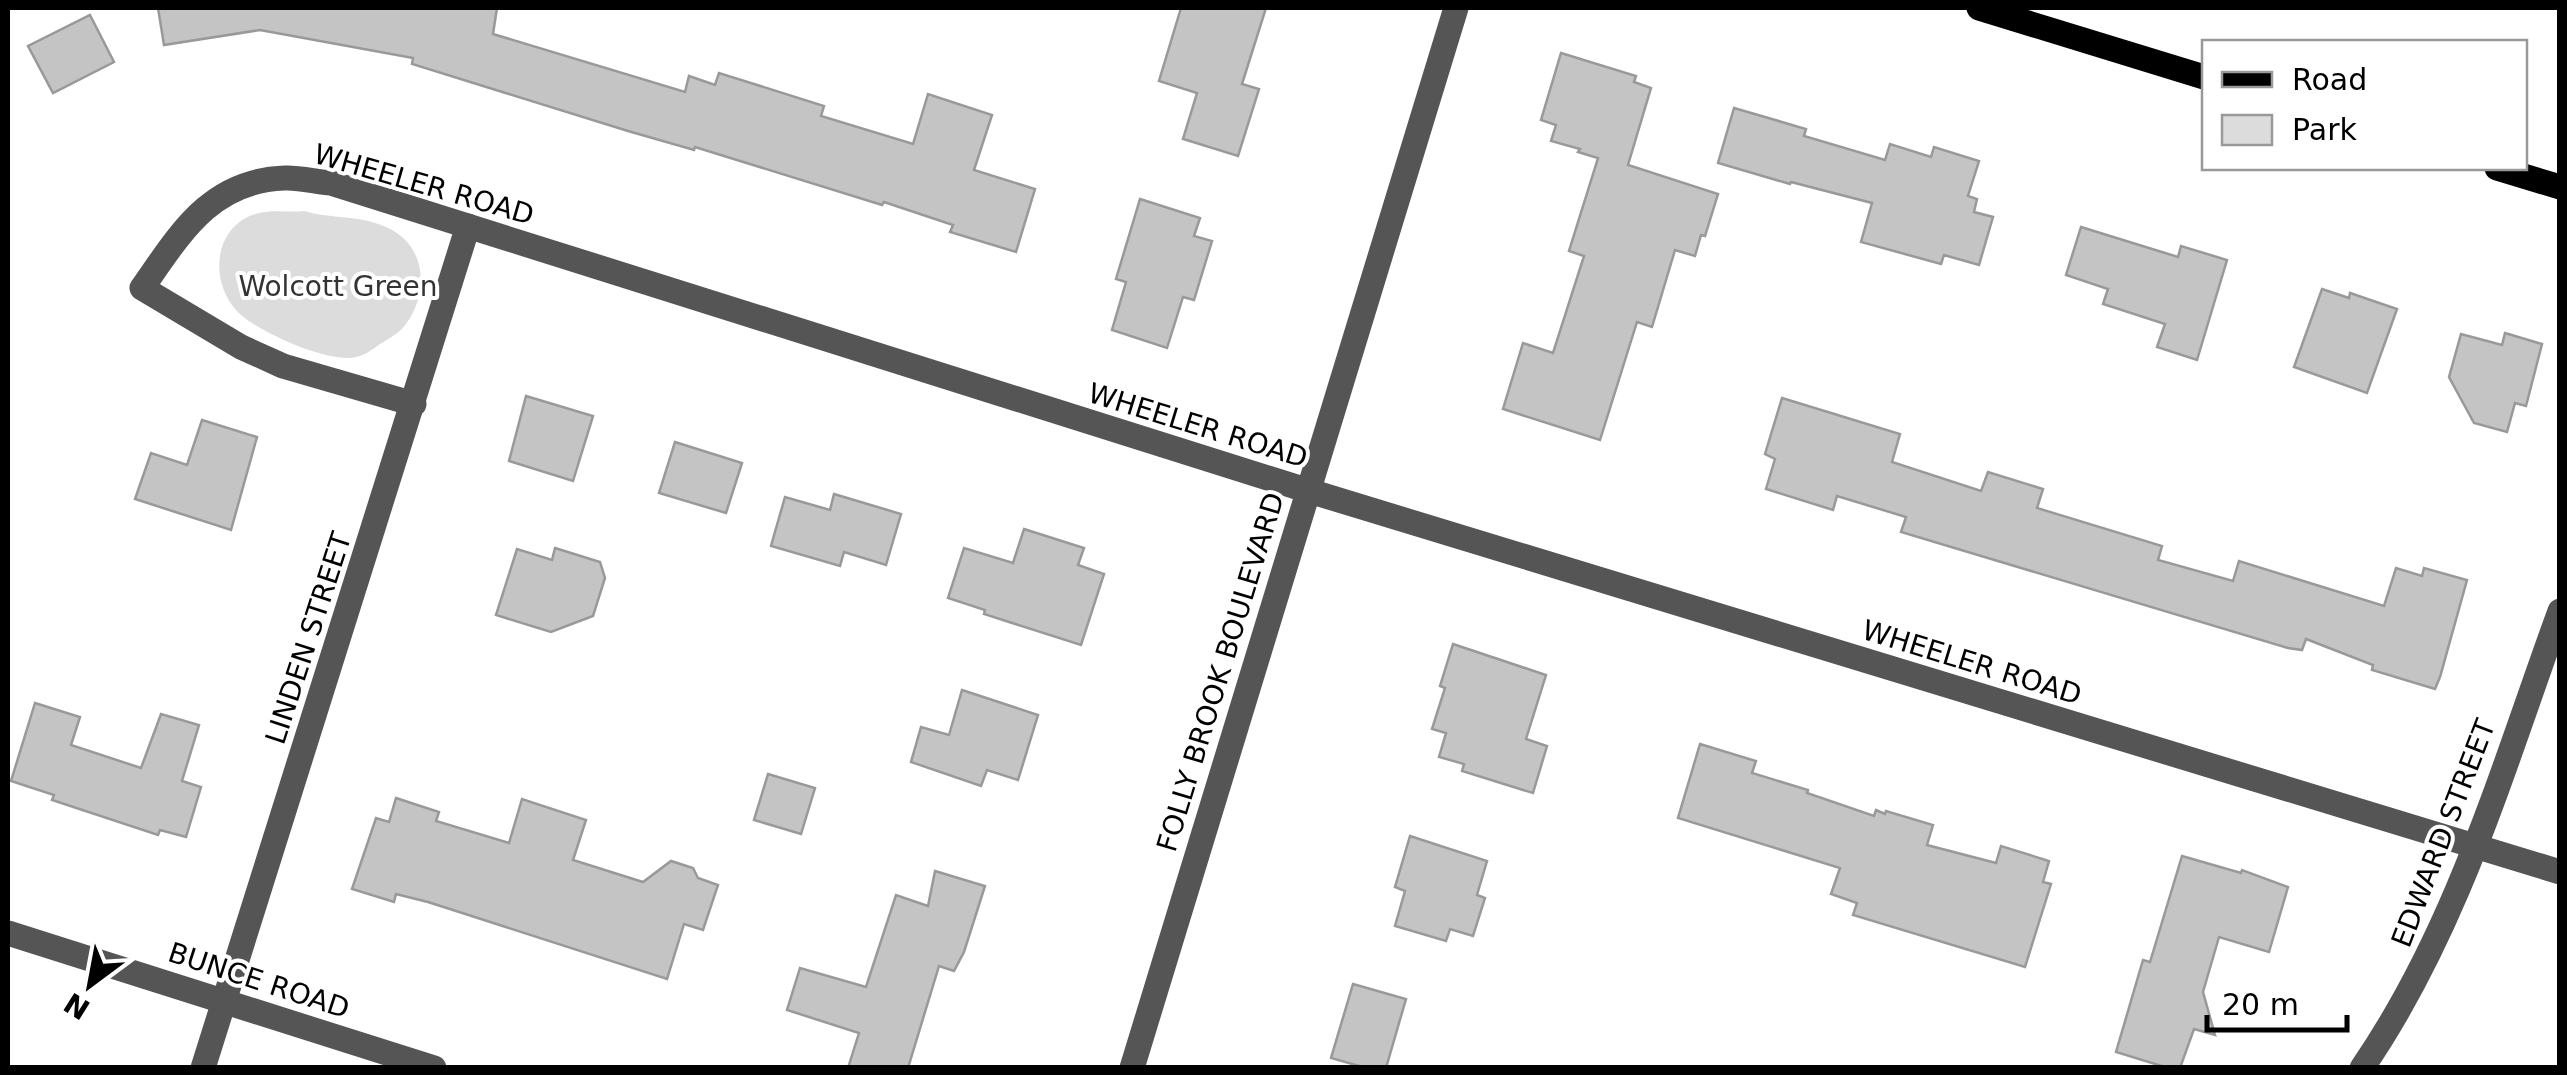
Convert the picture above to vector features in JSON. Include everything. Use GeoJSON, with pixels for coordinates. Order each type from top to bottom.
{"type":"FeatureCollection","features":[{"type":"Feature","properties":{"kind":"main road"},"geometry":{"type":"LineString","coordinates":[[1979,8],[2202,76]]}},
{"type":"Feature","properties":{"kind":"main road"},"geometry":{"type":"LineString","coordinates":[[2504,170],[2560,187]]}},
{"type":"Feature","properties":{"kind":"street","name":"FOLLY BROOK BOULEVARD"},"geometry":{"type":"LineString","coordinates":[[1132,1068],[1456,8]]}},
{"type":"Feature","properties":{"kind":"street","name":"WHEELER ROAD"},"geometry":{"type":"LineString","coordinates":[[414,404],[283,366],[241,348],[142,288],[182,231],[209,203],[246,184],[286,178],[331,184],[1306,490],[2560,872]]}},
{"type":"Feature","properties":{"kind":"street","name":"LINDEN STREET"},"geometry":{"type":"LineString","coordinates":[[202,1068],[468,226]]}},
{"type":"Feature","properties":{"kind":"street","name":"EDWARD STREET"},"geometry":{"type":"LineString","coordinates":[[2362,1068],[2424,966],[2474,846],[2560,611]]}},
{"type":"Feature","properties":{"kind":"street","name":"BUNCE ROAD"},"geometry":{"type":"LineString","coordinates":[[8,932],[434,1068]]}},
{"type":"Feature","properties":{"kind":"green space","name":"Wolcott Green"},"geometry":{"type":"Polygon","coordinates":[[[304,211],[386,227],[399,235],[416,256],[421,283],[414,311],[400,330],[361,356],[329,356],[275,336],[237,311],[222,284],[220,254],[232,229],[259,213],[304,211]]]}},
{"type":"Feature","properties":{"kind":"building"},"geometry":{"type":"Polygon","coordinates":[[[158,8],[497,8],[493,34],[685,92],[689,76],[715,85],[719,73],[824,106],[821,116],[913,144],[928,94],[992,115],[974,170],[1035,189],[1016,252],[950,232],[953,225],[884,202],[882,205],[695,147],[694,150],[628,131],[412,64],[413,58],[260,30],[164,45],[158,8]]]}},
{"type":"Feature","properties":{"kind":"building"},"geometry":{"type":"Polygon","coordinates":[[[1181,8],[1266,8],[1242,84],[1259,89],[1238,156],[1183,139],[1197,93],[1159,81],[1181,8]]]}},
{"type":"Feature","properties":{"kind":"building"},"geometry":{"type":"Polygon","coordinates":[[[90,15],[114,62],[53,93],[28,46],[90,15]]]}},
{"type":"Feature","properties":{"kind":"building"},"geometry":{"type":"Polygon","coordinates":[[[1561,53],[1636,76],[1634,82],[1651,88],[1628,165],[1718,194],[1695,256],[1675,250],[1652,327],[1637,322],[1600,440],[1503,409],[1523,343],[1553,353],[1584,256],[1569,251],[1598,158],[1551,141],[1556,125],[1541,120],[1561,53]]]}},
{"type":"Feature","properties":{"kind":"building"},"geometry":{"type":"Polygon","coordinates":[[[1734,108],[1806,129],[1804,136],[1885,160],[1890,144],[1931,157],[1934,147],[1979,161],[1968,196],[1977,199],[1974,212],[1993,217],[1979,265],[1944,255],[1941,264],[1861,242],[1872,203],[1718,163],[1734,108]]]}},
{"type":"Feature","properties":{"kind":"building"},"geometry":{"type":"Polygon","coordinates":[[[1140,199],[1200,218],[1194,236],[1212,241],[1194,300],[1183,297],[1167,348],[1112,330],[1126,282],[1116,279],[1140,199]]]}},
{"type":"Feature","properties":{"kind":"building"},"geometry":{"type":"Polygon","coordinates":[[[2081,227],[2178,257],[2181,246],[2227,260],[2197,360],[2157,347],[2165,324],[2103,304],[2108,289],[2066,275],[2081,227]]]}},
{"type":"Feature","properties":{"kind":"building"},"geometry":{"type":"Polygon","coordinates":[[[2322,289],[2349,298],[2350,293],[2397,309],[2367,393],[2294,367],[2322,289]]]}},
{"type":"Feature","properties":{"kind":"building"},"geometry":{"type":"Polygon","coordinates":[[[2505,333],[2542,344],[2526,406],[2515,403],[2507,432],[2474,423],[2449,377],[2461,334],[2502,345],[2505,333]]]}},
{"type":"Feature","properties":{"kind":"building"},"geometry":{"type":"Polygon","coordinates":[[[526,396],[593,416],[573,481],[509,461],[526,396]]]}},
{"type":"Feature","properties":{"kind":"building"},"geometry":{"type":"Polygon","coordinates":[[[1782,398],[1900,434],[1892,462],[1981,491],[1988,472],[2043,489],[2037,508],[2162,546],[2158,560],[2233,581],[2239,561],[2384,606],[2396,568],[2422,576],[2424,568],[2467,580],[2435,689],[2372,670],[2373,665],[2306,639],[2302,650],[2288,648],[1901,532],[1906,517],[1837,496],[1833,510],[1766,489],[1775,459],[1765,454],[1782,398]]]}},
{"type":"Feature","properties":{"kind":"building"},"geometry":{"type":"Polygon","coordinates":[[[202,420],[257,437],[231,530],[135,499],[151,453],[187,465],[202,420]]]}},
{"type":"Feature","properties":{"kind":"building"},"geometry":{"type":"Polygon","coordinates":[[[675,442],[742,463],[726,513],[659,493],[675,442]]]}},
{"type":"Feature","properties":{"kind":"building"},"geometry":{"type":"Polygon","coordinates":[[[834,494],[901,514],[886,565],[844,552],[840,566],[771,546],[785,497],[830,510],[834,494]]]}},
{"type":"Feature","properties":{"kind":"building"},"geometry":{"type":"Polygon","coordinates":[[[1024,529],[1084,548],[1078,565],[1104,574],[1081,645],[984,614],[985,610],[948,598],[964,548],[1013,563],[1024,529]]]}},
{"type":"Feature","properties":{"kind":"building"},"geometry":{"type":"Polygon","coordinates":[[[555,548],[600,562],[605,578],[593,616],[551,632],[496,615],[517,549],[552,560],[555,548]]]}},
{"type":"Feature","properties":{"kind":"building"},"geometry":{"type":"Polygon","coordinates":[[[1453,644],[1546,675],[1526,739],[1547,746],[1533,793],[1462,771],[1464,764],[1439,757],[1446,733],[1432,729],[1453,644]]]}},
{"type":"Feature","properties":{"kind":"building"},"geometry":{"type":"Polygon","coordinates":[[[962,690],[1038,715],[1018,780],[987,770],[981,786],[911,762],[921,727],[949,735],[962,690]]]}},
{"type":"Feature","properties":{"kind":"building"},"geometry":{"type":"Polygon","coordinates":[[[35,703],[80,717],[71,745],[141,768],[161,714],[199,725],[182,781],[201,787],[186,837],[160,830],[158,835],[52,800],[54,795],[11,781],[35,703]]]}},
{"type":"Feature","properties":{"kind":"building"},"geometry":{"type":"Polygon","coordinates":[[[1700,744],[1756,761],[1752,773],[1808,790],[1807,793],[1874,816],[1876,810],[1885,814],[1886,811],[1933,825],[1927,845],[1996,863],[2001,846],[2049,861],[2043,882],[2051,884],[2025,967],[1853,915],[1857,903],[1831,894],[1840,868],[1678,818],[1700,744]]]}},
{"type":"Feature","properties":{"kind":"building"},"geometry":{"type":"Polygon","coordinates":[[[768,774],[815,788],[801,834],[754,820],[768,774]]]}},
{"type":"Feature","properties":{"kind":"building"},"geometry":{"type":"Polygon","coordinates":[[[396,798],[439,812],[436,821],[509,843],[522,799],[586,820],[573,860],[643,882],[671,861],[693,868],[698,878],[718,885],[703,930],[684,924],[667,979],[428,902],[396,894],[394,902],[352,889],[376,818],[389,822],[396,798]]]}},
{"type":"Feature","properties":{"kind":"building"},"geometry":{"type":"Polygon","coordinates":[[[1410,836],[1487,861],[1477,895],[1485,898],[1473,936],[1450,929],[1446,941],[1395,926],[1405,891],[1395,887],[1410,836]]]}},
{"type":"Feature","properties":{"kind":"building"},"geometry":{"type":"Polygon","coordinates":[[[2182,856],[2241,873],[2242,870],[2288,887],[2269,952],[2219,937],[2203,992],[2215,1035],[2194,1029],[2180,1068],[2168,1068],[2116,1052],[2143,960],[2150,962],[2182,856]]]}},
{"type":"Feature","properties":{"kind":"building"},"geometry":{"type":"Polygon","coordinates":[[[935,871],[985,886],[964,952],[954,971],[939,966],[908,1068],[848,1068],[859,1033],[787,1010],[800,968],[866,987],[896,895],[928,906],[935,871]]]}},
{"type":"Feature","properties":{"kind":"building"},"geometry":{"type":"Polygon","coordinates":[[[1353,984],[1406,999],[1386,1068],[1366,1068],[1331,1058],[1353,984]]]}}]}
